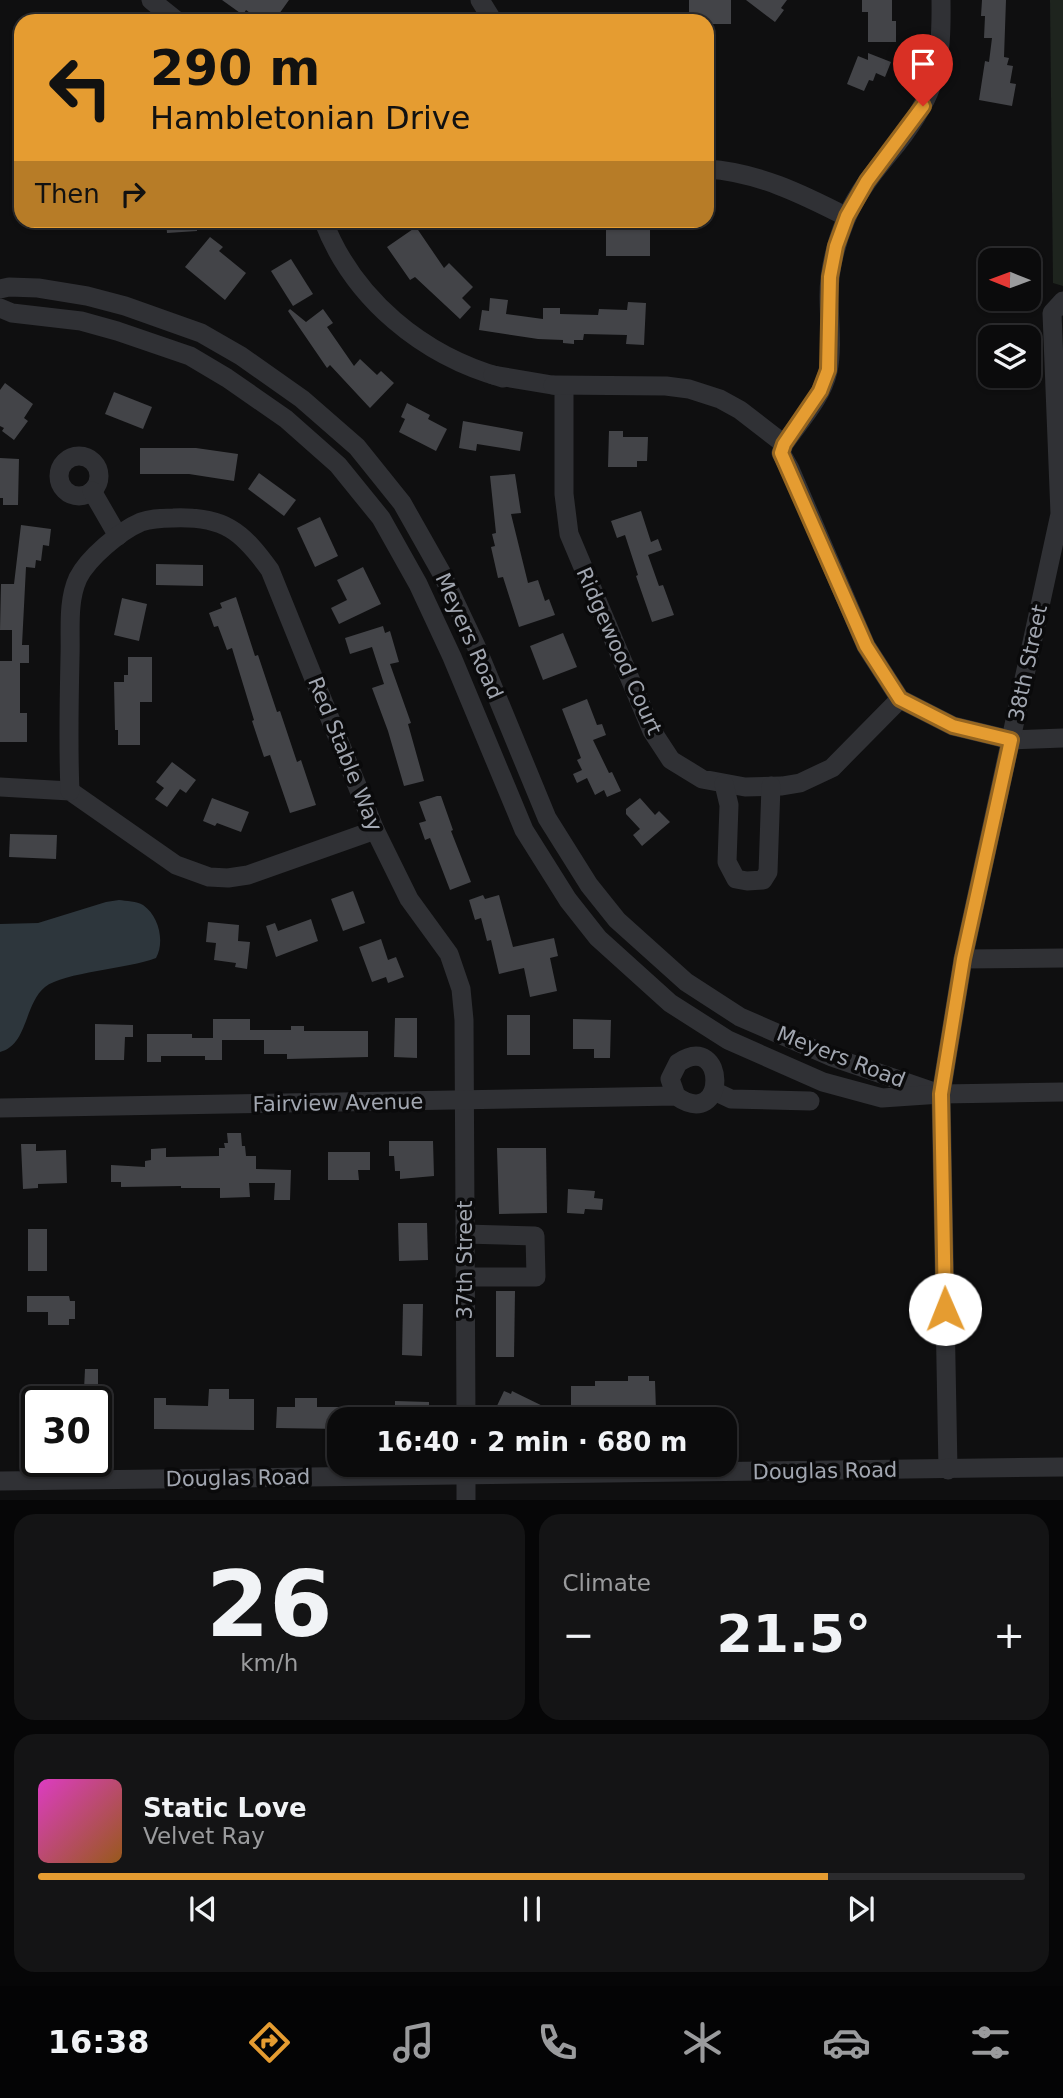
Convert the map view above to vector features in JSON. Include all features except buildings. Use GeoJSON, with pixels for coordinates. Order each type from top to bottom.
{"type":"FeatureCollection","features":[{"type":"Feature","properties":{"kind":"street"},"geometry":{"type":"LineString","coordinates":[[151,0],[168,14]]}},
{"type":"Feature","properties":{"kind":"street"},"geometry":{"type":"LineString","coordinates":[[941,0],[940,53],[930,93],[911,126],[867,181],[847,216],[836,246],[830,277],[828,370],[820,391],[784,444],[781,453],[859,631],[873,659],[900,699],[953,726],[1011,740],[1063,738]]}},
{"type":"Feature","properties":{"kind":"street"},"geometry":{"type":"LineString","coordinates":[[714,170],[739,173],[775,184],[847,216]]}},
{"type":"Feature","properties":{"kind":"street"},"geometry":{"type":"LineString","coordinates":[[327,228],[347,267],[374,303],[404,329],[439,352],[493,375],[564,387],[666,386],[689,389],[720,399],[784,444]]}},
{"type":"Feature","properties":{"kind":"street","name":"Meyers Road"},"geometry":{"type":"LineString","coordinates":[[0,289],[38,288],[87,296],[125,306],[201,333],[241,356],[302,398],[357,447],[402,503],[441,572],[476,646],[547,818],[589,885],[617,920],[686,982],[740,1017],[832,1057],[941,1094]]}},
{"type":"Feature","properties":{"kind":"street","name":"38th Street"},"geometry":{"type":"LineString","coordinates":[[948,1470],[941,1094],[963,959],[1062,514],[1058,307]]}},
{"type":"Feature","properties":{"kind":"street","name":"Meyers Road"},"geometry":{"type":"LineString","coordinates":[[0,308],[12,313],[36,314],[93,324],[190,356],[286,419],[338,465],[381,518],[418,584],[452,657],[524,830],[568,900],[598,937],[670,1003],[728,1040],[823,1082],[882,1098],[941,1094]]}},
{"type":"Feature","properties":{"kind":"street","name":"Ridgewood Court"},"geometry":{"type":"LineString","coordinates":[[564,387],[565,504],[569,534],[657,738],[671,760],[702,779],[724,784],[745,787],[800,782],[832,768],[900,699]]}},
{"type":"Feature","properties":{"kind":"street"},"geometry":{"type":"LineString","coordinates":[[92,491],[118,536]]}},
{"type":"Feature","properties":{"kind":"street","name":"Red Stable Way"},"geometry":{"type":"LineString","coordinates":[[70,791],[68,758],[71,604],[79,577],[88,562],[118,536],[142,522],[195,517],[230,528],[250,542],[270,570],[375,830],[403,889],[442,943],[457,976],[464,1020],[465,1101]]}},
{"type":"Feature","properties":{"kind":"street"},"geometry":{"type":"LineString","coordinates":[[724,784],[729,805],[727,862],[736,879],[747,881],[764,880],[768,872],[771,786]]}},
{"type":"Feature","properties":{"kind":"street"},"geometry":{"type":"LineString","coordinates":[[0,787],[70,791],[176,865],[209,877],[248,875],[375,830]]}},
{"type":"Feature","properties":{"kind":"street"},"geometry":{"type":"LineString","coordinates":[[963,959],[1063,958]]}},
{"type":"Feature","properties":{"kind":"street"},"geometry":{"type":"LineString","coordinates":[[676,1096],[671,1085],[671,1073],[678,1063],[693,1057],[706,1060],[714,1069],[717,1083],[714,1091],[731,1099],[810,1101]]}},
{"type":"Feature","properties":{"kind":"street","name":"Fairview Avenue"},"geometry":{"type":"LineString","coordinates":[[0,1108],[676,1096],[685,1102],[699,1103],[710,1097],[714,1091]]}},
{"type":"Feature","properties":{"kind":"street"},"geometry":{"type":"LineString","coordinates":[[941,1094],[1063,1093]]}},
{"type":"Feature","properties":{"kind":"street","name":"37th Street"},"geometry":{"type":"LineString","coordinates":[[465,1101],[466,1407]]}},
{"type":"Feature","properties":{"kind":"street"},"geometry":{"type":"LineString","coordinates":[[465,1234],[535,1236],[536,1277],[465,1277]]}},
{"type":"Feature","properties":{"kind":"street","name":"Douglas Road"},"geometry":{"type":"LineString","coordinates":[[737,1470],[1063,1467]]}},
{"type":"Feature","properties":{"kind":"street","name":"Douglas Road"},"geometry":{"type":"LineString","coordinates":[[0,1481],[327,1473]]}},
{"type":"Feature","properties":{"kind":"street"},"geometry":{"type":"LineString","coordinates":[[466,1477],[467,1500]]}},
{"type":"Feature","properties":{"kind":"shaded area"},"geometry":{"type":"Polygon","coordinates":[[[1050,0],[1063,0],[1063,286],[1053,283],[1050,0]]]}},
{"type":"Feature","properties":{"kind":"shaded area"},"geometry":{"type":"Polygon","coordinates":[[[119,900],[141,904],[157,922],[160,945],[156,958],[81,974],[45,987],[33,1003],[16,1041],[0,1052],[0,924],[38,923],[119,900]]]}},
{"type":"Feature","properties":{"kind":"route"},"geometry":{"type":"LineString","coordinates":[[923,106],[911,126],[867,181],[847,216],[836,246],[830,277],[828,370],[820,391],[784,444],[781,453],[866,646],[900,699],[953,726],[1011,740],[963,959],[941,1094],[945,1309]]}}]}
